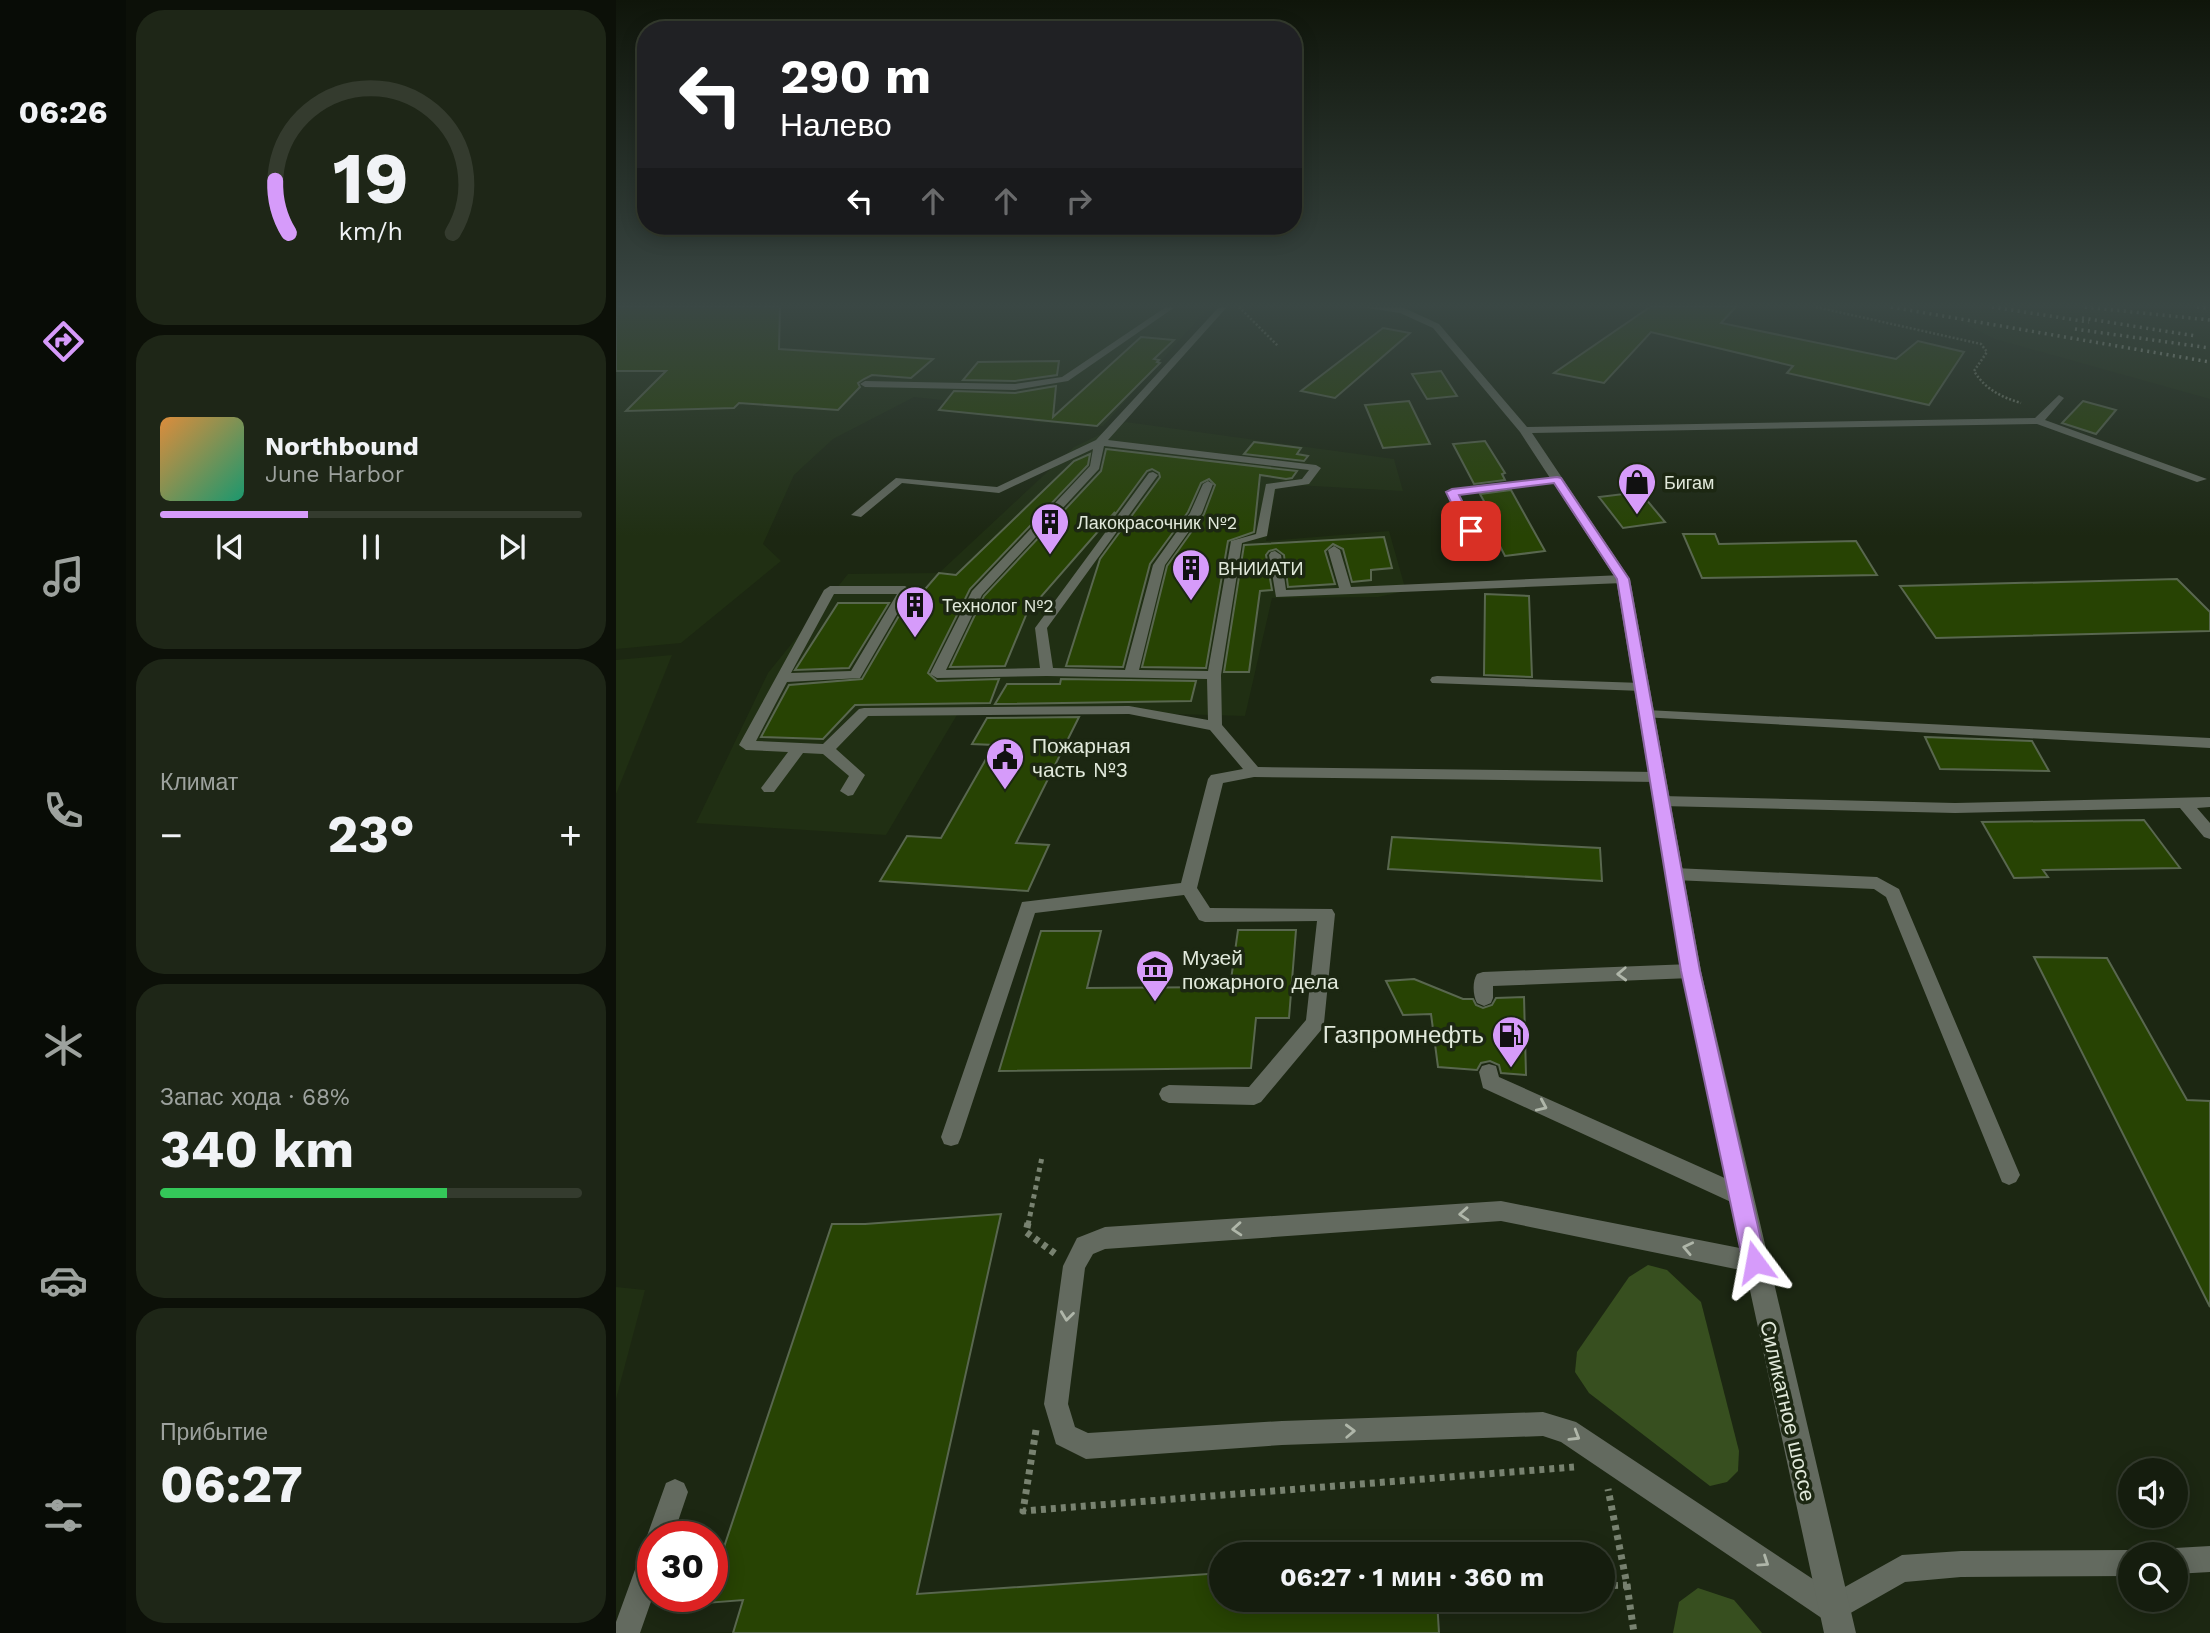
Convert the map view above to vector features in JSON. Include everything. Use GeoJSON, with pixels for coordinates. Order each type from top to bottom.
{"type":"FeatureCollection","features":[{"type":"Feature","properties":{"kind":"street","name":"Силикатное шоссе"},"geometry":{"type":"LineString","coordinates":[[1484,383],[1524,430],[1623,579],[1690,971],[1836,1621]]}},
{"type":"Feature","properties":{"kind":"street"},"geometry":{"type":"LineString","coordinates":[[2038,421],[2059,398]]}},
{"type":"Feature","properties":{"kind":"street"},"geometry":{"type":"LineString","coordinates":[[1524,430],[2038,421],[2201,479]]}},
{"type":"Feature","properties":{"kind":"lane"},"geometry":{"type":"LineString","coordinates":[[865,384],[1016,387],[1039,383]]}},
{"type":"Feature","properties":{"kind":"lane"},"geometry":{"type":"LineString","coordinates":[[857,515],[900,480],[999,491],[1100,442],[1154,383]]}},
{"type":"Feature","properties":{"kind":"lane"},"geometry":{"type":"LineString","coordinates":[[1100,442],[1095,467],[976,594],[937,674],[1047,672],[1214,675]]}},
{"type":"Feature","properties":{"kind":"lane"},"geometry":{"type":"LineString","coordinates":[[1100,442],[1317,468],[1305,482],[1270,486],[1261,536],[1237,541],[1214,675],[1215,726]]}},
{"type":"Feature","properties":{"kind":"lane"},"geometry":{"type":"LineString","coordinates":[[1047,672],[1041,628],[1153,475]]}},
{"type":"Feature","properties":{"kind":"lane"},"geometry":{"type":"LineString","coordinates":[[1481,550],[1452,492],[1557,480]]}},
{"type":"Feature","properties":{"kind":"lane"},"geometry":{"type":"LineString","coordinates":[[1131,674],[1159,565],[1196,513],[1208,484]]}},
{"type":"Feature","properties":{"kind":"lane"},"geometry":{"type":"LineString","coordinates":[[1334,550],[1346,590]]}},
{"type":"Feature","properties":{"kind":"lane"},"geometry":{"type":"LineString","coordinates":[[1275,555],[1280,594],[1623,579]]}},
{"type":"Feature","properties":{"kind":"lane"},"geometry":{"type":"LineString","coordinates":[[782,677],[855,675],[905,590],[830,590],[782,677],[746,745],[827,749],[857,775],[848,791]]}},
{"type":"Feature","properties":{"kind":"lane"},"geometry":{"type":"LineString","coordinates":[[1437,680],[1642,687]]}},
{"type":"Feature","properties":{"kind":"lane"},"geometry":{"type":"LineString","coordinates":[[827,749],[864,712],[1129,710],[1215,726],[1254,772]]}},
{"type":"Feature","properties":{"kind":"lane"},"geometry":{"type":"LineString","coordinates":[[1646,714],[2210,743]]}},
{"type":"Feature","properties":{"kind":"lane"},"geometry":{"type":"LineString","coordinates":[[769,789],[799,748]]}},
{"type":"Feature","properties":{"kind":"lane"},"geometry":{"type":"LineString","coordinates":[[1169,1094],[1254,1096],[1315,1023],[1326,914],[1205,915],[1188,888],[1216,779],[1254,772],[1657,777]]}},
{"type":"Feature","properties":{"kind":"lane"},"geometry":{"type":"LineString","coordinates":[[1661,801],[1955,808],[2210,803]]}},
{"type":"Feature","properties":{"kind":"lane"},"geometry":{"type":"LineString","coordinates":[[2184,803],[2210,833]]}},
{"type":"Feature","properties":{"kind":"lane"},"geometry":{"type":"LineString","coordinates":[[1674,874],[1877,883],[1893,893],[2010,1175]]}},
{"type":"Feature","properties":{"kind":"lane"},"geometry":{"type":"LineString","coordinates":[[951,1137],[1028,907],[1188,888]]}},
{"type":"Feature","properties":{"kind":"lane"},"geometry":{"type":"LineString","coordinates":[[1484,998],[1483,979],[1690,971]]}},
{"type":"Feature","properties":{"kind":"lane"},"geometry":{"type":"LineString","coordinates":[[1489,1072],[1490,1083],[1739,1195]]}},
{"type":"Feature","properties":{"kind":"lane"},"geometry":{"type":"LineString","coordinates":[[1755,1262],[1501,1211],[1105,1238],[1085,1246],[1074,1266],[1056,1404],[1065,1435],[1086,1446],[1282,1433],[1543,1424],[1567,1431],[1602,1454],[1836,1621],[1902,1569],[1961,1564],[2118,1563]]}},
{"type":"Feature","properties":{"kind":"lane"},"geometry":{"type":"LineString","coordinates":[[665,1521],[675,1492]]}},
{"type":"Feature","properties":{"kind":"lane"},"geometry":{"type":"LineString","coordinates":[[2188,1560],[2210,1559]]}},
{"type":"Feature","properties":{"kind":"lane"},"geometry":{"type":"LineString","coordinates":[[626,1633],[637,1602]]}},
{"type":"Feature","properties":{"kind":"path"},"geometry":{"type":"LineString","coordinates":[[1981,383],[2004,398],[2047,410]]}},
{"type":"Feature","properties":{"kind":"path"},"geometry":{"type":"LineString","coordinates":[[1602,1454],[1634,1633]]}},
{"type":"Feature","properties":{"kind":"path"},"geometry":{"type":"LineString","coordinates":[[1615,1586],[1627,1585]]}},
{"type":"Feature","properties":{"kind":"shaded area"},"geometry":{"type":"Polygon","coordinates":[[[616,383],[1141,383],[1103,426],[1033,422],[1040,411],[914,397],[833,439],[794,475],[763,544],[781,561],[681,643],[616,649],[616,383]]]}},
{"type":"Feature","properties":{"kind":"shaded area"},"geometry":{"type":"Polygon","coordinates":[[[2153,383],[2210,383],[2210,399],[2153,383]]]}},
{"type":"Feature","properties":{"kind":"shaded area"},"geometry":{"type":"Polygon","coordinates":[[[1126,422],[1394,459],[1403,491],[1277,484],[1266,541],[1389,531],[1406,591],[1378,597],[1272,598],[1245,716],[961,708],[886,835],[696,823],[768,673],[848,574],[939,573],[1074,447],[1126,422]]]}},
{"type":"Feature","properties":{"kind":"shaded area"},"geometry":{"type":"Polygon","coordinates":[[[672,655],[616,794],[616,660],[672,655]]]}},
{"type":"Feature","properties":{"kind":"shaded area"},"geometry":{"type":"Polygon","coordinates":[[[1648,1265],[1667,1270],[1701,1302],[1739,1451],[1738,1471],[1727,1482],[1710,1486],[1589,1393],[1575,1372],[1577,1352],[1629,1277],[1648,1265]]]}},
{"type":"Feature","properties":{"kind":"shaded area"},"geometry":{"type":"Polygon","coordinates":[[[616,1287],[645,1290],[616,1399],[616,1287]]]}},
{"type":"Feature","properties":{"kind":"shaded area"},"geometry":{"type":"Polygon","coordinates":[[[1698,1588],[1734,1600],[1762,1633],[1673,1633],[1679,1602],[1698,1588]]]}},
{"type":"Feature","properties":{"kind":"building"},"geometry":{"type":"Polygon","coordinates":[[[654,383],[858,383],[860,387],[838,410],[739,403],[734,408],[626,411],[654,383]]]}},
{"type":"Feature","properties":{"kind":"building"},"geometry":{"type":"Polygon","coordinates":[[[1090,383],[1140,383],[1097,426],[939,410],[954,391],[1015,393],[1056,386],[1053,417],[1090,383]]]}},
{"type":"Feature","properties":{"kind":"building"},"geometry":{"type":"Polygon","coordinates":[[[1311,383],[1352,383],[1335,398],[1301,391],[1311,383]]]}},
{"type":"Feature","properties":{"kind":"building"},"geometry":{"type":"Polygon","coordinates":[[[1418,383],[1449,383],[1457,396],[1427,399],[1418,383]]]}},
{"type":"Feature","properties":{"kind":"building"},"geometry":{"type":"Polygon","coordinates":[[[1832,383],[1943,383],[1929,405],[1832,383]]]}},
{"type":"Feature","properties":{"kind":"building"},"geometry":{"type":"Polygon","coordinates":[[[1409,401],[1430,444],[1383,448],[1365,405],[1409,401]]]}},
{"type":"Feature","properties":{"kind":"building"},"geometry":{"type":"Polygon","coordinates":[[[2083,401],[2116,410],[2096,434],[2062,423],[2083,401]]]}},
{"type":"Feature","properties":{"kind":"building"},"geometry":{"type":"Polygon","coordinates":[[[1485,441],[1505,473],[1502,474],[1505,480],[1474,484],[1453,444],[1485,441]]]}},
{"type":"Feature","properties":{"kind":"building"},"geometry":{"type":"Polygon","coordinates":[[[1254,442],[1301,448],[1297,454],[1308,456],[1304,461],[1244,454],[1254,442]]]}},
{"type":"Feature","properties":{"kind":"building"},"geometry":{"type":"Polygon","coordinates":[[[1106,449],[1297,471],[1292,478],[1286,479],[1260,475],[1254,532],[1228,541],[1206,668],[1142,667],[1167,566],[1204,514],[1215,485],[1209,479],[1201,483],[1188,512],[1150,564],[1123,667],[1066,666],[1100,559],[1160,477],[1159,473],[1152,469],[1147,471],[1114,516],[1115,512],[1039,599],[1033,598],[1005,666],[950,667],[984,596],[1101,471],[1106,449]]]}},
{"type":"Feature","properties":{"kind":"building","name":"Технолог №2"},"geometry":{"type":"Polygon","coordinates":[[[1090,454],[1088,465],[970,589],[928,673],[937,681],[999,679],[990,703],[855,705],[823,739],[761,737],[789,685],[862,679],[907,602],[914,602],[939,573],[956,575],[1074,461],[1090,454]]]}},
{"type":"Feature","properties":{"kind":"building"},"geometry":{"type":"Polygon","coordinates":[[[1511,490],[1545,551],[1505,556],[1478,503],[1485,503],[1480,494],[1511,490]]]}},
{"type":"Feature","properties":{"kind":"building","name":"Бигам"},"geometry":{"type":"Polygon","coordinates":[[[1640,492],[1665,522],[1623,528],[1599,497],[1640,492]]]}},
{"type":"Feature","properties":{"kind":"building"},"geometry":{"type":"Polygon","coordinates":[[[1683,534],[1715,534],[1719,544],[1856,541],[1877,575],[1702,578],[1683,534]]]}},
{"type":"Feature","properties":{"kind":"building"},"geometry":{"type":"Polygon","coordinates":[[[1384,537],[1392,568],[1371,570],[1371,580],[1352,582],[1343,549],[1333,544],[1325,551],[1335,584],[1288,587],[1284,555],[1276,549],[1269,551],[1266,555],[1272,590],[1260,591],[1249,672],[1224,672],[1244,545],[1384,537]]]}},
{"type":"Feature","properties":{"kind":"building"},"geometry":{"type":"Polygon","coordinates":[[[2177,579],[2210,612],[2210,631],[1936,638],[1900,586],[2177,579]]]}},
{"type":"Feature","properties":{"kind":"building"},"geometry":{"type":"Polygon","coordinates":[[[1485,594],[1529,596],[1532,677],[1484,675],[1485,594]]]}},
{"type":"Feature","properties":{"kind":"building"},"geometry":{"type":"Polygon","coordinates":[[[838,603],[889,603],[849,668],[795,670],[838,603]]]}},
{"type":"Feature","properties":{"kind":"building"},"geometry":{"type":"Polygon","coordinates":[[[1061,679],[1196,681],[1191,701],[995,704],[1007,684],[1060,684],[1061,679]]]}},
{"type":"Feature","properties":{"kind":"building","name":"Пожарная часть №3"},"geometry":{"type":"Polygon","coordinates":[[[1079,717],[1016,843],[1049,845],[1028,891],[880,881],[907,836],[941,838],[994,745],[972,744],[987,718],[1079,717]]]}},
{"type":"Feature","properties":{"kind":"building"},"geometry":{"type":"Polygon","coordinates":[[[1925,737],[2032,741],[2049,771],[1940,769],[1925,737]]]}},
{"type":"Feature","properties":{"kind":"building"},"geometry":{"type":"Polygon","coordinates":[[[2144,820],[2180,868],[2043,870],[2048,877],[2014,878],[1982,822],[2144,820]]]}},
{"type":"Feature","properties":{"kind":"building"},"geometry":{"type":"Polygon","coordinates":[[[1392,837],[1600,848],[1602,881],[1388,869],[1392,837]]]}},
{"type":"Feature","properties":{"kind":"building","name":"Музей пожарного дела"},"geometry":{"type":"Polygon","coordinates":[[[1238,930],[1296,930],[1289,1018],[1256,1018],[1251,1068],[999,1071],[1041,931],[1101,931],[1087,988],[1230,987],[1238,930]]]}},
{"type":"Feature","properties":{"kind":"building"},"geometry":{"type":"Polygon","coordinates":[[[2034,957],[2107,958],[2187,1100],[2210,1101],[2210,1307],[2034,957]]]}},
{"type":"Feature","properties":{"kind":"building"},"geometry":{"type":"Polygon","coordinates":[[[1414,979],[1463,999],[1473,999],[1476,1005],[1483,1008],[1492,1005],[1496,998],[1524,997],[1526,1075],[1501,1073],[1499,1065],[1490,1061],[1481,1063],[1477,1070],[1438,1067],[1431,1014],[1403,1015],[1386,981],[1414,979]]]}},
{"type":"Feature","properties":{"kind":"building"},"geometry":{"type":"Polygon","coordinates":[[[1001,1214],[917,1594],[1209,1574],[1209,1612],[1438,1612],[1439,1633],[733,1633],[743,1600],[728,1601],[728,1535],[832,1224],[1001,1214]]]}},
{"type":"Feature","properties":{"kind":"place","name":"Бигам"},"geometry":{"type":"Point","coordinates":[1637,516]}},
{"type":"Feature","properties":{"kind":"place","name":"Лакокрасочник №2"},"geometry":{"type":"Point","coordinates":[1050,556]}},
{"type":"Feature","properties":{"kind":"place","name":"ВНИИАТИ"},"geometry":{"type":"Point","coordinates":[1191,602]}},
{"type":"Feature","properties":{"kind":"place","name":"Технолог №2"},"geometry":{"type":"Point","coordinates":[915,639]}},
{"type":"Feature","properties":{"kind":"place","name":"Пожарная часть №3"},"geometry":{"type":"Point","coordinates":[1005,791]}},
{"type":"Feature","properties":{"kind":"place","name":"Музей пожарного дела"},"geometry":{"type":"Point","coordinates":[1155,1003]}},
{"type":"Feature","properties":{"kind":"place","name":"Газпромнефть"},"geometry":{"type":"Point","coordinates":[1511,1069]}},
{"type":"Feature","properties":{"kind":"route"},"geometry":{"type":"LineString","coordinates":[[1471,531],[1452,492],[1557,480],[1623,579],[1690,971],[1755,1262]]}}]}
